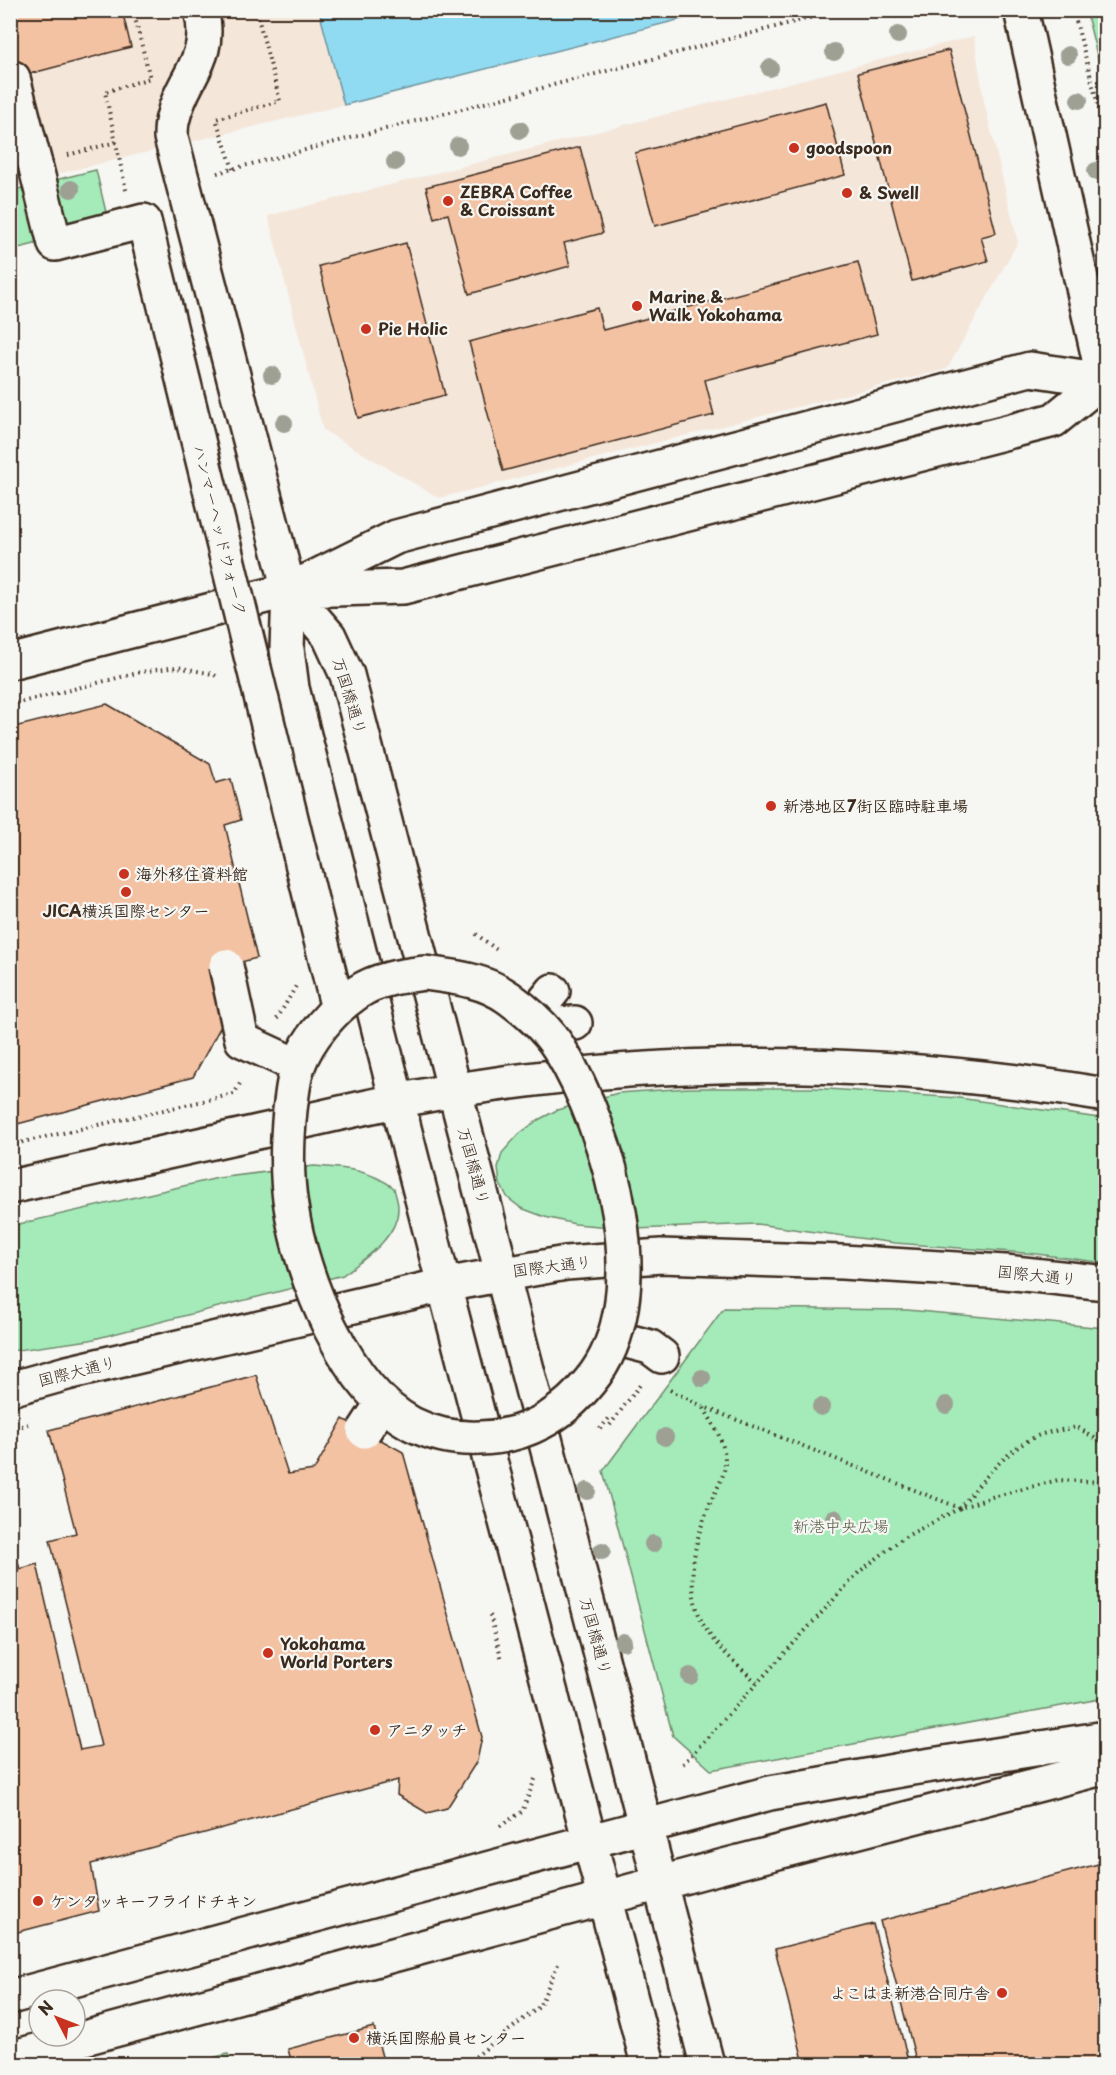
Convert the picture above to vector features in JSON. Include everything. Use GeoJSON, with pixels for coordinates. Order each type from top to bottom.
{"type":"FeatureCollection","features":[{"type":"Feature","properties":{"kind":"street"},"geometry":{"type":"LineString","coordinates":[[201,10],[205,41],[197,66],[173,117],[171,137],[289,590],[287,649],[292,688],[444,1285],[648,2064]]}},
{"type":"Feature","properties":{"kind":"street"},"geometry":{"type":"LineString","coordinates":[[1021,10],[1104,385]]}},
{"type":"Feature","properties":{"kind":"street"},"geometry":{"type":"LineString","coordinates":[[13,78],[35,164]]}},
{"type":"Feature","properties":{"kind":"street","name":"ハンマーヘッドウォーク"},"geometry":{"type":"LineString","coordinates":[[35,164],[55,244],[144,221],[338,1009]]}},
{"type":"Feature","properties":{"kind":"street"},"geometry":{"type":"LineString","coordinates":[[10,662],[289,590],[396,537],[1030,369],[1104,385]]}},
{"type":"Feature","properties":{"kind":"street"},"geometry":{"type":"LineString","coordinates":[[289,590],[403,587],[1054,420],[1104,385]]}},
{"type":"Feature","properties":{"kind":"street","name":"万国橋通り"},"geometry":{"type":"LineString","coordinates":[[289,590],[329,636],[347,675],[707,2064]]}},
{"type":"Feature","properties":{"kind":"street"},"geometry":{"type":"LineString","coordinates":[[226,966],[242,1040],[298,1066]]}},
{"type":"Feature","properties":{"kind":"street"},"geometry":{"type":"LineString","coordinates":[[550,1023],[489,986],[462,978],[425,973],[392,978],[359,991],[338,1009],[312,1039],[298,1066],[288,1128],[290,1205],[299,1245],[320,1308],[357,1372],[382,1402],[411,1424],[436,1434],[465,1438],[492,1438],[516,1434],[545,1422],[569,1404],[591,1380],[607,1356],[615,1338],[623,1268],[618,1196],[601,1137],[558,1047],[550,1023],[552,991]]}},
{"type":"Feature","properties":{"kind":"street"},"geometry":{"type":"LineString","coordinates":[[10,1187],[397,1100],[454,1090],[596,1072],[727,1065],[875,1069],[1049,1085],[1106,1095]]}},
{"type":"Feature","properties":{"kind":"street","name":"国際大通り"},"geometry":{"type":"LineString","coordinates":[[10,1389],[67,1373],[444,1285],[566,1263],[661,1256],[842,1262],[1005,1272],[1106,1282]]}},
{"type":"Feature","properties":{"kind":"street"},"geometry":{"type":"LineString","coordinates":[[615,1338],[650,1347],[663,1371]]}},
{"type":"Feature","properties":{"kind":"street"},"geometry":{"type":"LineString","coordinates":[[10,1377],[67,1373]]}},
{"type":"Feature","properties":{"kind":"street"},"geometry":{"type":"LineString","coordinates":[[364,1431],[382,1402]]}},
{"type":"Feature","properties":{"kind":"street"},"geometry":{"type":"LineString","coordinates":[[10,1997],[770,1793],[906,1768],[1106,1738]]}},
{"type":"Feature","properties":{"kind":"street"},"geometry":{"type":"LineString","coordinates":[[10,2058],[660,1883],[1106,1767]]}},
{"type":"Feature","properties":{"kind":"path"},"geometry":{"type":"LineString","coordinates":[[127,197],[105,92],[150,78],[133,10]]}},
{"type":"Feature","properties":{"kind":"path"},"geometry":{"type":"LineString","coordinates":[[233,169],[216,119],[279,101],[256,10]]}},
{"type":"Feature","properties":{"kind":"path"},"geometry":{"type":"LineString","coordinates":[[182,182],[840,10]]}},
{"type":"Feature","properties":{"kind":"path"},"geometry":{"type":"LineString","coordinates":[[1073,10],[1106,135]]}},
{"type":"Feature","properties":{"kind":"path"},"geometry":{"type":"LineString","coordinates":[[35,164],[116,142]]}},
{"type":"Feature","properties":{"kind":"path"},"geometry":{"type":"LineString","coordinates":[[10,705],[141,672],[177,668],[213,674],[222,680]]}},
{"type":"Feature","properties":{"kind":"path"},"geometry":{"type":"LineString","coordinates":[[272,1028],[300,980]]}},
{"type":"Feature","properties":{"kind":"path"},"geometry":{"type":"LineString","coordinates":[[10,1145],[234,1094],[244,1077]]}},
{"type":"Feature","properties":{"kind":"path"},"geometry":{"type":"LineString","coordinates":[[609,1425],[663,1371],[704,1407],[719,1434],[725,1463],[722,1480],[709,1505],[698,1538],[692,1572],[693,1596],[697,1610],[710,1635],[757,1683]]}},
{"type":"Feature","properties":{"kind":"path"},"geometry":{"type":"LineString","coordinates":[[704,1407],[960,1508]]}},
{"type":"Feature","properties":{"kind":"path"},"geometry":{"type":"LineString","coordinates":[[10,1430],[33,1423]]}},
{"type":"Feature","properties":{"kind":"path"},"geometry":{"type":"LineString","coordinates":[[960,1508],[995,1467],[1022,1444],[1038,1436],[1077,1427],[1106,1445]]}},
{"type":"Feature","properties":{"kind":"path"},"geometry":{"type":"LineString","coordinates":[[682,1764],[859,1572],[903,1538],[960,1508],[992,1497],[1058,1480],[1106,1482]]}},
{"type":"Feature","properties":{"kind":"path"},"geometry":{"type":"LineString","coordinates":[[490,1614],[505,1670]]}},
{"type":"Feature","properties":{"kind":"path"},"geometry":{"type":"LineString","coordinates":[[496,1829],[522,1812],[536,1775]]}},
{"type":"Feature","properties":{"kind":"path"},"geometry":{"type":"LineString","coordinates":[[466,2064],[539,2007],[559,1962]]}},
{"type":"Feature","properties":{"kind":"shaded area"},"geometry":{"type":"Polygon","coordinates":[[[10,11],[319,11],[344,105],[11,185],[10,11]]]}},
{"type":"Feature","properties":{"kind":"shaded area","name":"Marine & Walk Yokohama"},"geometry":{"type":"Polygon","coordinates":[[[974,36],[984,102],[1018,242],[947,369],[439,498],[323,430],[268,216],[974,36]]]}},
{"type":"Feature","properties":{"kind":"green space"},"geometry":{"type":"Polygon","coordinates":[[[1086,11],[1105,11],[1105,87],[1086,11]]]}},
{"type":"Feature","properties":{"kind":"green space"},"geometry":{"type":"Polygon","coordinates":[[[96,170],[109,225],[11,250],[10,191],[96,170]]]}},
{"type":"Feature","properties":{"kind":"green space"},"geometry":{"type":"Polygon","coordinates":[[[689,1088],[813,1088],[959,1098],[1106,1119],[1105,1263],[1037,1254],[895,1243],[757,1224],[635,1229],[575,1224],[545,1217],[521,1208],[508,1198],[500,1184],[498,1168],[502,1153],[519,1134],[557,1110],[618,1093],[689,1088]]]}},
{"type":"Feature","properties":{"kind":"green space"},"geometry":{"type":"Polygon","coordinates":[[[314,1166],[366,1173],[394,1188],[398,1202],[397,1218],[387,1237],[361,1262],[343,1275],[90,1340],[11,1351],[10,1226],[218,1178],[314,1166]]]}},
{"type":"Feature","properties":{"kind":"green space","name":"新港中央広場"},"geometry":{"type":"Polygon","coordinates":[[[724,1308],[907,1310],[1105,1328],[1105,1698],[711,1770],[673,1736],[603,1471],[724,1308]]]}},
{"type":"Feature","properties":{"kind":"green space"},"geometry":{"type":"Polygon","coordinates":[[[228,2054],[231,2064],[188,2064],[228,2054]]]}},
{"type":"Feature","properties":{"kind":"water"},"geometry":{"type":"Polygon","coordinates":[[[319,10],[713,11],[344,105],[319,10]]]}},
{"type":"Feature","properties":{"kind":"building"},"geometry":{"type":"Polygon","coordinates":[[[10,10],[122,10],[131,47],[10,79],[10,10]]]}},
{"type":"Feature","properties":{"kind":"building"},"geometry":{"type":"Polygon","coordinates":[[[949,50],[996,233],[981,237],[988,261],[912,281],[858,73],[949,50]]]}},
{"type":"Feature","properties":{"kind":"building"},"geometry":{"type":"Polygon","coordinates":[[[826,102],[845,175],[655,226],[635,153],[826,102]]]}},
{"type":"Feature","properties":{"kind":"building"},"geometry":{"type":"Polygon","coordinates":[[[580,147],[603,233],[564,243],[570,266],[469,294],[448,214],[434,218],[426,187],[580,147]]]}},
{"type":"Feature","properties":{"kind":"building"},"geometry":{"type":"Polygon","coordinates":[[[406,243],[445,395],[358,418],[319,266],[406,243]]]}},
{"type":"Feature","properties":{"kind":"building"},"geometry":{"type":"Polygon","coordinates":[[[858,262],[877,334],[705,380],[714,415],[503,471],[469,342],[597,308],[603,330],[858,262]]]}},
{"type":"Feature","properties":{"kind":"building","name":"JICA横浜国際センター"},"geometry":{"type":"Polygon","coordinates":[[[107,704],[210,764],[216,783],[231,779],[241,820],[225,825],[257,958],[209,970],[222,1024],[193,1077],[10,1126],[10,728],[107,704]]]}},
{"type":"Feature","properties":{"kind":"building","name":"Yokohama World Porters"},"geometry":{"type":"Polygon","coordinates":[[[256,1375],[288,1474],[314,1470],[343,1419],[403,1452],[482,1737],[477,1761],[447,1808],[427,1813],[397,1795],[398,1780],[91,1864],[99,1911],[10,1934],[10,1537],[20,1569],[37,1564],[80,1750],[101,1746],[50,1540],[76,1533],[49,1430],[256,1375]]]}},
{"type":"Feature","properties":{"kind":"building","name":"よこはま新港合同庁舎"},"geometry":{"type":"Polygon","coordinates":[[[1106,1862],[1106,2064],[917,2064],[880,1921],[1106,1862]]]}},
{"type":"Feature","properties":{"kind":"building"},"geometry":{"type":"Polygon","coordinates":[[[873,1924],[909,2064],[804,2064],[775,1949],[873,1924]]]}},
{"type":"Feature","properties":{"kind":"building","name":"横浜国際船員センター"},"geometry":{"type":"Polygon","coordinates":[[[374,2027],[384,2064],[292,2064],[288,2049],[374,2027]]]}},
{"type":"Feature","properties":{"kind":"place","name":"goodspoon"},"geometry":{"type":"Point","coordinates":[794,148]}},
{"type":"Feature","properties":{"kind":"place","name":"& Swell"},"geometry":{"type":"Point","coordinates":[847,193]}},
{"type":"Feature","properties":{"kind":"place","name":"ZEBRA Coffee & Croissant"},"geometry":{"type":"Point","coordinates":[448,201]}},
{"type":"Feature","properties":{"kind":"place","name":"Marine & Walk Yokohama"},"geometry":{"type":"Point","coordinates":[637,306]}},
{"type":"Feature","properties":{"kind":"place","name":"Pie Holic"},"geometry":{"type":"Point","coordinates":[366,329]}},
{"type":"Feature","properties":{"kind":"place","name":"新港地区7街区臨時駐車場"},"geometry":{"type":"Point","coordinates":[771,806]}},
{"type":"Feature","properties":{"kind":"place","name":"海外移住資料館"},"geometry":{"type":"Point","coordinates":[124,874]}},
{"type":"Feature","properties":{"kind":"place","name":"JICA横浜国際センター"},"geometry":{"type":"Point","coordinates":[126,892]}},
{"type":"Feature","properties":{"kind":"place","name":"Yokohama World Porters"},"geometry":{"type":"Point","coordinates":[268,1653]}},
{"type":"Feature","properties":{"kind":"place","name":"アニタッチ"},"geometry":{"type":"Point","coordinates":[375,1730]}},
{"type":"Feature","properties":{"kind":"place","name":"ケンタッキーフライドチキン"},"geometry":{"type":"Point","coordinates":[38,1901]}},
{"type":"Feature","properties":{"kind":"place","name":"よこはま新港合同庁舎"},"geometry":{"type":"Point","coordinates":[1002,1993]}},
{"type":"Feature","properties":{"kind":"place","name":"横浜国際船員センター"},"geometry":{"type":"Point","coordinates":[354,2038]}}]}
